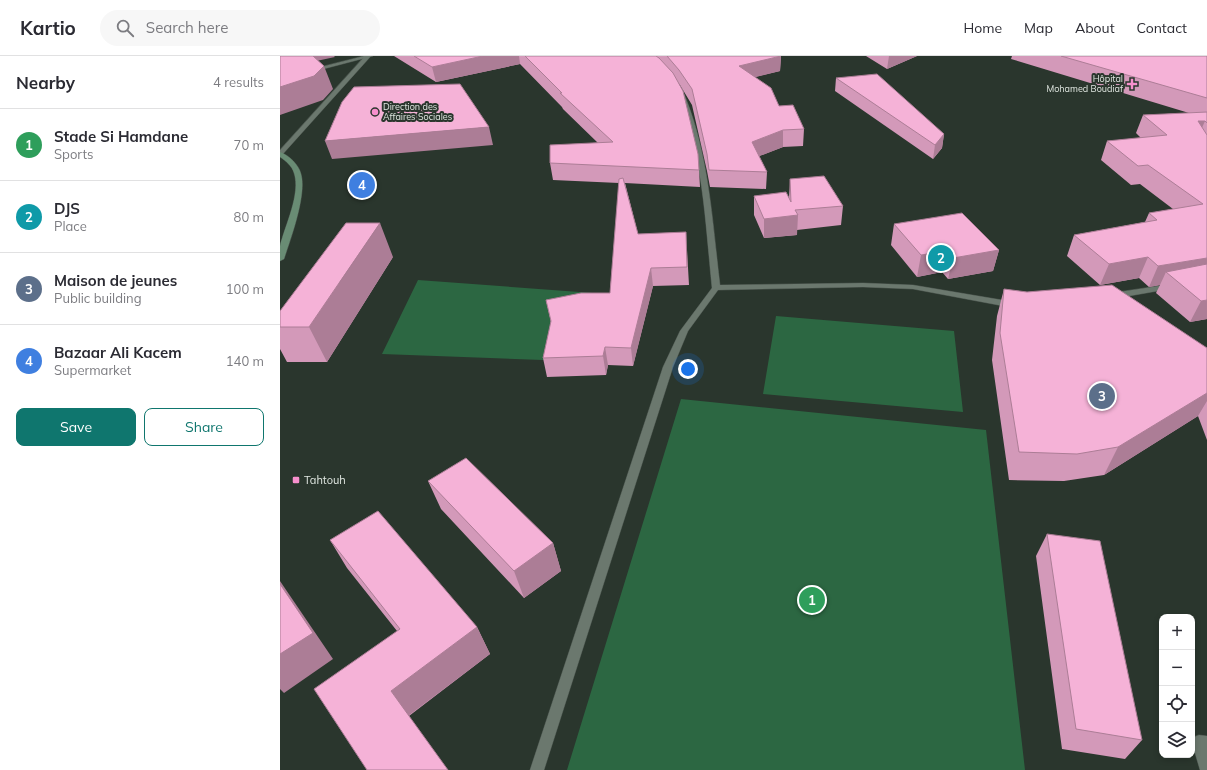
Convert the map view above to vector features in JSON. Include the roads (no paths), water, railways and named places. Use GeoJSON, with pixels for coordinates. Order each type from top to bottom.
{"type":"FeatureCollection","features":[{"type":"Feature","properties":{"kind":"main road"},"geometry":{"type":"LineString","coordinates":[[280,154],[289,160],[295,168],[298,181],[290,230],[280,259]]}},
{"type":"Feature","properties":{"kind":"street"},"geometry":{"type":"LineString","coordinates":[[302,73],[369,56]]}},
{"type":"Feature","properties":{"kind":"street"},"geometry":{"type":"LineString","coordinates":[[280,154],[369,56]]}},
{"type":"Feature","properties":{"kind":"street"},"geometry":{"type":"LineString","coordinates":[[537,770],[668,367],[684,331],[716,288],[704,171],[688,106],[673,82]]}},
{"type":"Feature","properties":{"kind":"street"},"geometry":{"type":"LineString","coordinates":[[1106,297],[1184,284]]}},
{"type":"Feature","properties":{"kind":"street"},"geometry":{"type":"LineString","coordinates":[[716,288],[863,285],[913,287],[1021,307]]}},
{"type":"Feature","properties":{"kind":"street"},"geometry":{"type":"LineString","coordinates":[[1207,743],[1199,742],[1207,770]]}},
{"type":"Feature","properties":{"kind":"place","name":"Hôpital Mohamed Boudiaf"},"geometry":{"type":"Point","coordinates":[1132,84]}},
{"type":"Feature","properties":{"kind":"place","name":"Direction des Affaires Sociales"},"geometry":{"type":"Point","coordinates":[375,112]}},
{"type":"Feature","properties":{"kind":"place","name":"Bazaar Ali Kacem"},"geometry":{"type":"Point","coordinates":[362,185]}},
{"type":"Feature","properties":{"kind":"place","name":"DJS"},"geometry":{"type":"Point","coordinates":[941,258]}},
{"type":"Feature","properties":{"kind":"place","name":"Maison de jeunes"},"geometry":{"type":"Point","coordinates":[1102,396]}},
{"type":"Feature","properties":{"kind":"place","name":"Tahtouh"},"geometry":{"type":"Point","coordinates":[296,480]}},
{"type":"Feature","properties":{"kind":"place","name":"Stade Si Hamdane"},"geometry":{"type":"Point","coordinates":[812,600]}}]}
